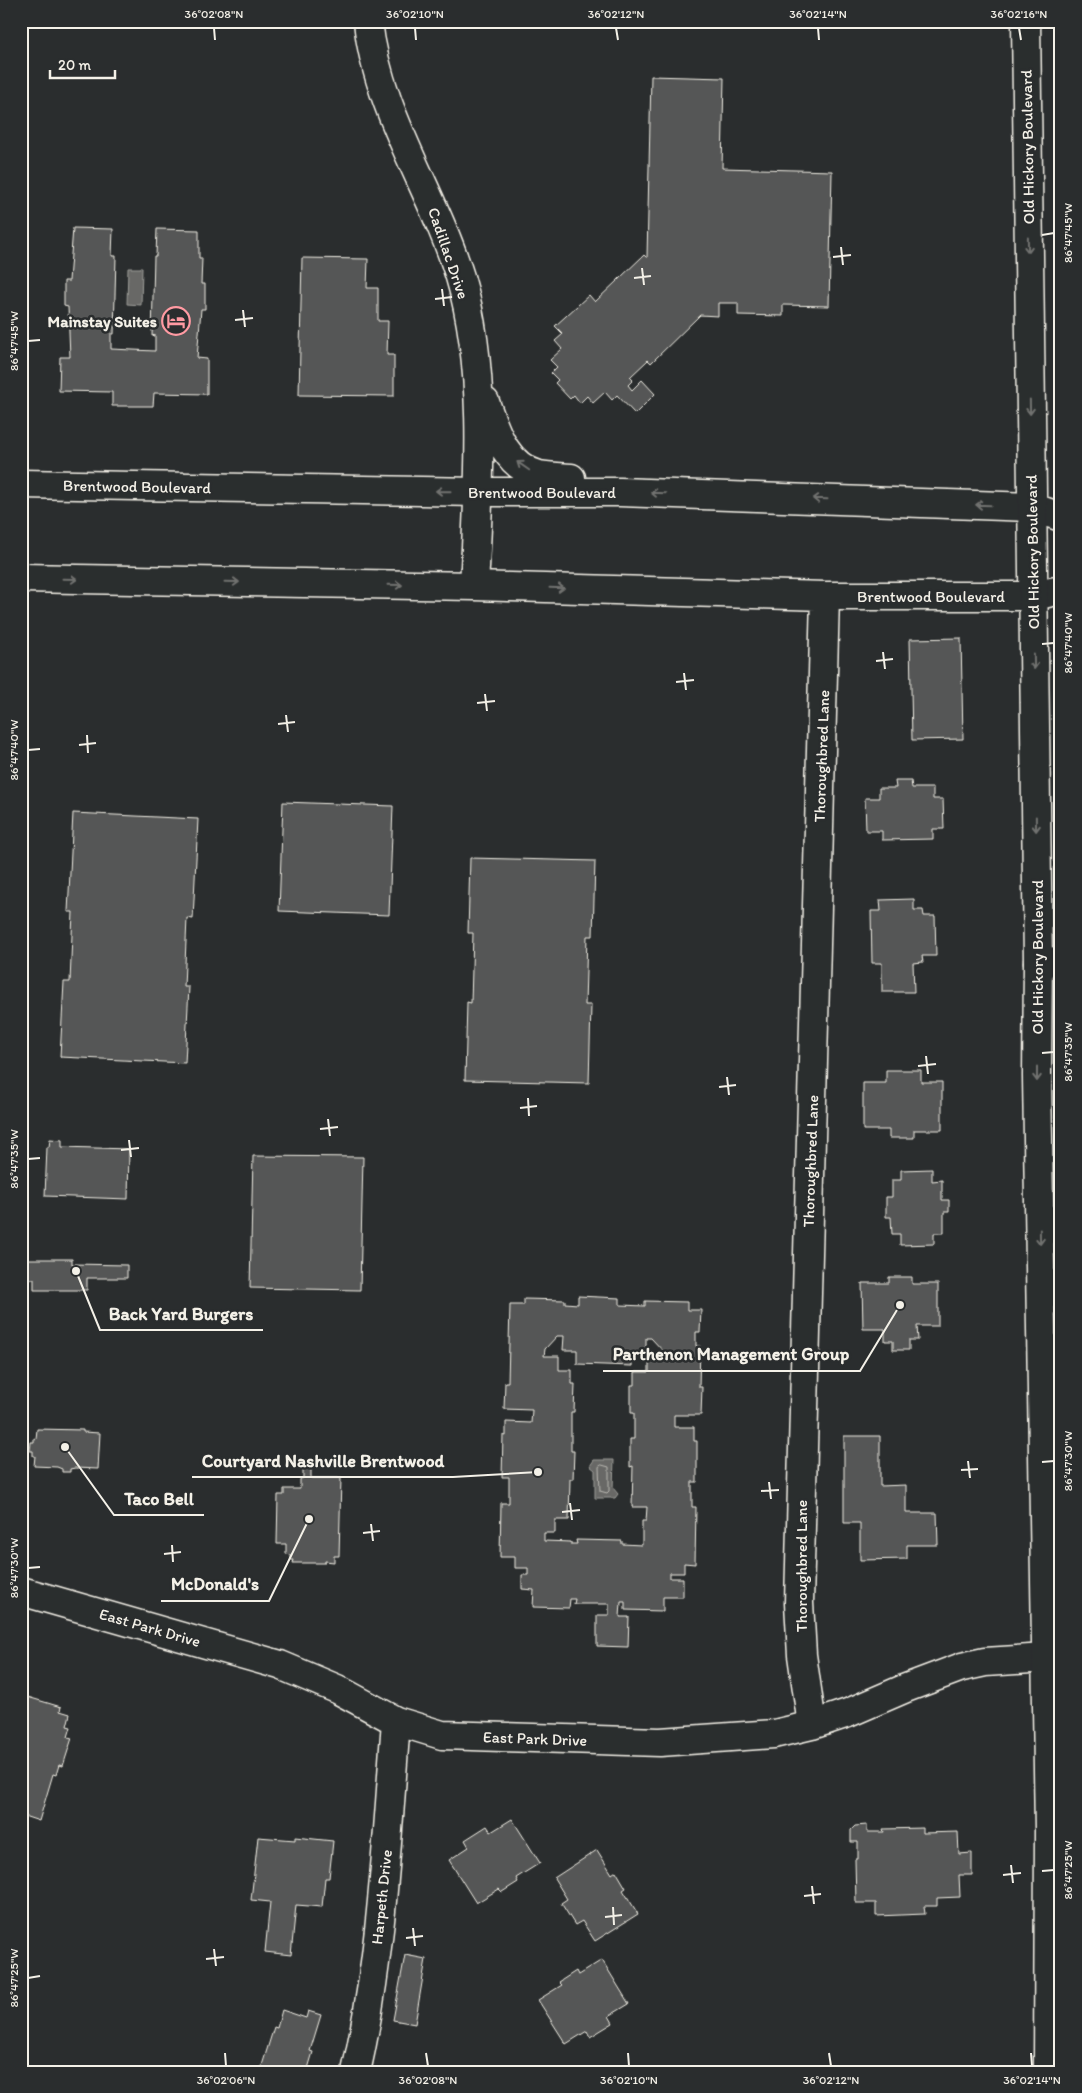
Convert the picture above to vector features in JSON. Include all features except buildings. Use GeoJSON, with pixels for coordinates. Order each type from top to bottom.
{"type":"FeatureCollection","features":[{"type":"Feature","properties":{"kind":"street","name":"Cadillac Drive"},"geometry":{"type":"LineString","coordinates":[[368,21],[375,59],[387,98],[444,232],[460,278],[468,309],[476,377],[479,492],[474,586]]}},
{"type":"Feature","properties":{"kind":"street","name":"Old Hickory Boulevard"},"geometry":{"type":"LineString","coordinates":[[1026,21],[1033,596],[1049,962],[1037,1086],[1054,1657],[1048,2072]]}},
{"type":"Feature","properties":{"kind":"street"},"geometry":{"type":"LineString","coordinates":[[476,377],[499,441],[521,466],[538,474],[578,479],[620,492]]}},
{"type":"Feature","properties":{"kind":"street","name":"Brentwood Boulevard"},"geometry":{"type":"LineString","coordinates":[[21,484],[479,492],[620,492],[1031,507],[1061,516]]}},
{"type":"Feature","properties":{"kind":"street","name":"Brentwood Boulevard"},"geometry":{"type":"LineString","coordinates":[[21,578],[474,586],[825,596],[1033,596],[1061,590]]}},
{"type":"Feature","properties":{"kind":"street","name":"Thoroughbred Lane"},"geometry":{"type":"LineString","coordinates":[[812,1725],[802,1654],[800,1603],[825,596]]}},
{"type":"Feature","properties":{"kind":"street","name":"East Park Drive"},"geometry":{"type":"LineString","coordinates":[[21,1591],[280,1665],[337,1689],[396,1721],[442,1735],[660,1742],[774,1734],[812,1725],[848,1713],[913,1685],[962,1667],[985,1662],[1054,1657]]}},
{"type":"Feature","properties":{"kind":"street","name":"Harpeth Drive"},"geometry":{"type":"LineString","coordinates":[[356,2072],[366,2022],[379,1923],[387,1846],[396,1721]]}},
{"type":"Feature","properties":{"kind":"water"},"geometry":{"type":"Polygon","coordinates":[[[128,268],[142,268],[141,305],[127,304],[128,268]]]}},
{"type":"Feature","properties":{"kind":"water"},"geometry":{"type":"Polygon","coordinates":[[[594,1460],[614,1460],[613,1488],[618,1494],[615,1498],[595,1498],[595,1470],[590,1466],[594,1460]]]}},
{"type":"Feature","properties":{"kind":"place","name":"Mainstay Suites"},"geometry":{"type":"Point","coordinates":[176,321]}},
{"type":"Feature","properties":{"kind":"place","name":"Back Yard Burgers"},"geometry":{"type":"Point","coordinates":[76,1271]}},
{"type":"Feature","properties":{"kind":"place","name":"Parthenon Management Group"},"geometry":{"type":"Point","coordinates":[900,1305]}},
{"type":"Feature","properties":{"kind":"place","name":"Taco Bell"},"geometry":{"type":"Point","coordinates":[65,1447]}},
{"type":"Feature","properties":{"kind":"place","name":"Courtyard Nashville Brentwood"},"geometry":{"type":"Point","coordinates":[538,1472]}},
{"type":"Feature","properties":{"kind":"place","name":"McDonald's"},"geometry":{"type":"Point","coordinates":[309,1519]}}]}
